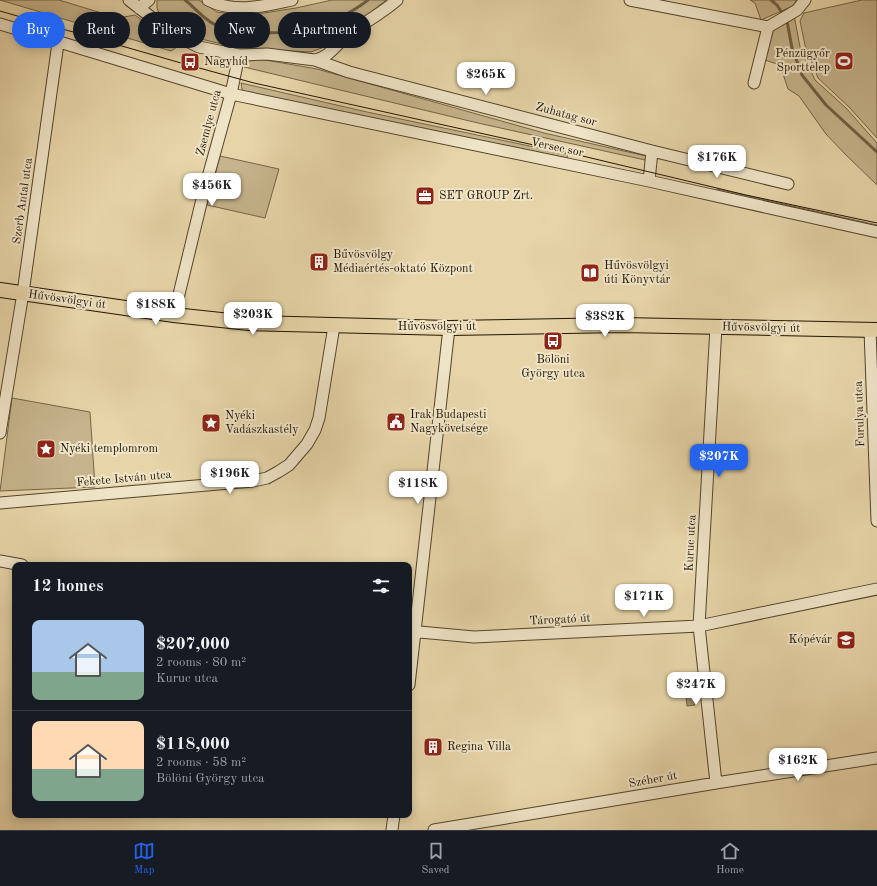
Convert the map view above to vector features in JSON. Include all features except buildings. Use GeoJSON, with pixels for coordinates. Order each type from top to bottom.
{"type":"FeatureCollection","features":[{"type":"Feature","properties":{"kind":"main road","name":"Hűvösvölgyi út"},"geometry":{"type":"LineString","coordinates":[[0,290],[174,315],[249,323],[449,328],[622,325],[874,330]]}},
{"type":"Feature","properties":{"kind":"street","name":"Zuhatag sor"},"geometry":{"type":"LineString","coordinates":[[129,0],[163,27],[185,41],[199,47],[239,55],[267,54],[315,60],[349,72],[652,151],[788,184]]}},
{"type":"Feature","properties":{"kind":"street"},"geometry":{"type":"LineString","coordinates":[[139,8],[149,0]]}},
{"type":"Feature","properties":{"kind":"street"},"geometry":{"type":"LineString","coordinates":[[208,0],[222,6],[235,8],[260,6],[292,0]]}},
{"type":"Feature","properties":{"kind":"street"},"geometry":{"type":"LineString","coordinates":[[315,60],[323,59],[347,35],[386,10],[397,0]]}},
{"type":"Feature","properties":{"kind":"street"},"geometry":{"type":"LineString","coordinates":[[630,0],[770,26],[797,10],[805,0],[814,0]]}},
{"type":"Feature","properties":{"kind":"street","name":"Versec sor"},"geometry":{"type":"LineString","coordinates":[[0,24],[12,28]]}},
{"type":"Feature","properties":{"kind":"street"},"geometry":{"type":"LineString","coordinates":[[754,83],[770,26]]}},
{"type":"Feature","properties":{"kind":"street","name":"Versec sor"},"geometry":{"type":"LineString","coordinates":[[65,45],[231,94],[649,181],[877,232]]}},
{"type":"Feature","properties":{"kind":"street","name":"Szerb Antal utca"},"geometry":{"type":"LineString","coordinates":[[0,433],[23,293],[57,48]]}},
{"type":"Feature","properties":{"kind":"street","name":"Zsemlye utca"},"geometry":{"type":"LineString","coordinates":[[174,315],[203,195],[231,94],[239,55]]}},
{"type":"Feature","properties":{"kind":"street"},"geometry":{"type":"LineString","coordinates":[[649,181],[652,151]]}},
{"type":"Feature","properties":{"kind":"street","name":"Fekete István utca"},"geometry":{"type":"LineString","coordinates":[[0,504],[254,481],[267,478],[278,472],[293,460],[307,444],[319,418],[334,326]]}},
{"type":"Feature","properties":{"kind":"street","name":"Kuruc utca"},"geometry":{"type":"LineString","coordinates":[[716,327],[699,626],[716,782]]}},
{"type":"Feature","properties":{"kind":"street"},"geometry":{"type":"LineString","coordinates":[[412,631],[449,328]]}},
{"type":"Feature","properties":{"kind":"street","name":"Furulya utca"},"geometry":{"type":"LineString","coordinates":[[874,330],[877,521]]}},
{"type":"Feature","properties":{"kind":"street"},"geometry":{"type":"LineString","coordinates":[[0,561],[12,563]]}},
{"type":"Feature","properties":{"kind":"street","name":"Tárogató út"},"geometry":{"type":"LineString","coordinates":[[412,631],[474,637],[699,626],[877,589]]}},
{"type":"Feature","properties":{"kind":"street","name":"Széher út"},"geometry":{"type":"LineString","coordinates":[[434,830],[716,782],[877,758]]}},
{"type":"Feature","properties":{"kind":"street"},"geometry":{"type":"LineString","coordinates":[[392,830],[394,818]]}},
{"type":"Feature","properties":{"kind":"shaded area"},"geometry":{"type":"Polygon","coordinates":[[[0,0],[59,0],[98,12],[73,12],[73,22],[65,19],[65,12],[40,12],[0,0]]]}},
{"type":"Feature","properties":{"kind":"shaded area"},"geometry":{"type":"Polygon","coordinates":[[[157,0],[199,0],[217,12],[214,12],[214,42],[206,40],[206,12],[159,12],[157,0]]]}},
{"type":"Feature","properties":{"kind":"shaded area"},"geometry":{"type":"Polygon","coordinates":[[[332,0],[386,0],[371,12],[278,12],[278,48],[322,48],[311,52],[238,48],[270,48],[270,12],[332,0]]]}},
{"type":"Feature","properties":{"kind":"shaded area"},"geometry":{"type":"Polygon","coordinates":[[[750,0],[796,0],[795,5],[761,20],[755,3],[750,0]]]}},
{"type":"Feature","properties":{"kind":"shaded area","name":"Pénzügyőr Sporttelep"},"geometry":{"type":"Polygon","coordinates":[[[862,0],[877,0],[877,138],[849,107],[818,78],[805,45],[800,21],[804,13],[862,0]]]}},
{"type":"Feature","properties":{"kind":"shaded area"},"geometry":{"type":"Polygon","coordinates":[[[135,15],[138,17],[138,41],[130,39],[130,16],[135,15]]]}},
{"type":"Feature","properties":{"kind":"shaded area"},"geometry":{"type":"Polygon","coordinates":[[[794,15],[800,47],[815,80],[846,108],[877,143],[877,185],[826,134],[799,96],[788,89],[780,65],[765,60],[771,29],[794,15]]]}},
{"type":"Feature","properties":{"kind":"shaded area"},"geometry":{"type":"Polygon","coordinates":[[[161,48],[176,48],[171,51],[161,48]]]}},
{"type":"Feature","properties":{"kind":"shaded area"},"geometry":{"type":"Polygon","coordinates":[[[254,58],[317,69],[544,133],[646,156],[645,160],[478,123],[244,67],[246,62],[254,58]]]}},
{"type":"Feature","properties":{"kind":"shaded area"},"geometry":{"type":"Polygon","coordinates":[[[241,83],[367,112],[568,154],[567,158],[246,93],[242,89],[241,83]]]}},
{"type":"Feature","properties":{"kind":"shaded area"},"geometry":{"type":"Polygon","coordinates":[[[220,156],[279,169],[265,218],[207,205],[220,156]]]}},
{"type":"Feature","properties":{"kind":"shaded area"},"geometry":{"type":"Polygon","coordinates":[[[717,189],[877,225],[877,228],[716,192],[717,189]]]}},
{"type":"Feature","properties":{"kind":"shaded area"},"geometry":{"type":"Polygon","coordinates":[[[12,398],[90,412],[95,487],[0,491],[12,398]]]}},
{"type":"Feature","properties":{"kind":"shaded area"},"geometry":{"type":"Polygon","coordinates":[[[693,695],[695,705],[687,706],[686,696],[693,695]]]}},
{"type":"Feature","properties":{"kind":"waterway"},"geometry":{"type":"LineString","coordinates":[[185,0],[210,22],[216,25],[252,32],[270,33],[287,32],[322,25],[354,10],[368,0]]}},
{"type":"Feature","properties":{"kind":"waterway"},"geometry":{"type":"LineString","coordinates":[[771,0],[777,5],[787,21],[792,48],[802,75],[826,105],[877,152]]}},
{"type":"Feature","properties":{"kind":"tram line"},"geometry":{"type":"LineString","coordinates":[[0,11],[254,83],[570,153],[746,195],[877,223]]}},
{"type":"Feature","properties":{"kind":"place","name":"Pénzügyőr Sporttelep"},"geometry":{"type":"Point","coordinates":[844,61]}},
{"type":"Feature","properties":{"kind":"place","name":"Nagyhíd"},"geometry":{"type":"Point","coordinates":[190,62]}},
{"type":"Feature","properties":{"kind":"place","name":"SET GROUP Zrt."},"geometry":{"type":"Point","coordinates":[425,196]}},
{"type":"Feature","properties":{"kind":"place","name":"Bűvösvölgy Médiaértés-oktató Központ"},"geometry":{"type":"Point","coordinates":[319,262]}},
{"type":"Feature","properties":{"kind":"place","name":"Hűvösvölgyi úti Könyvtár"},"geometry":{"type":"Point","coordinates":[590,273]}},
{"type":"Feature","properties":{"kind":"place","name":"Bölöni György utca"},"geometry":{"type":"Point","coordinates":[553,341]}},
{"type":"Feature","properties":{"kind":"place","name":"Irak Budapesti Nagykövetsége"},"geometry":{"type":"Point","coordinates":[396,422]}},
{"type":"Feature","properties":{"kind":"place","name":"Nyéki Vadászkastély"},"geometry":{"type":"Point","coordinates":[211,423]}},
{"type":"Feature","properties":{"kind":"place","name":"Nyéki templomrom"},"geometry":{"type":"Point","coordinates":[46,449]}},
{"type":"Feature","properties":{"kind":"place","name":"Kópévár"},"geometry":{"type":"Point","coordinates":[846,640]}},
{"type":"Feature","properties":{"kind":"place","name":"Regina Villa"},"geometry":{"type":"Point","coordinates":[433,747]}}]}
